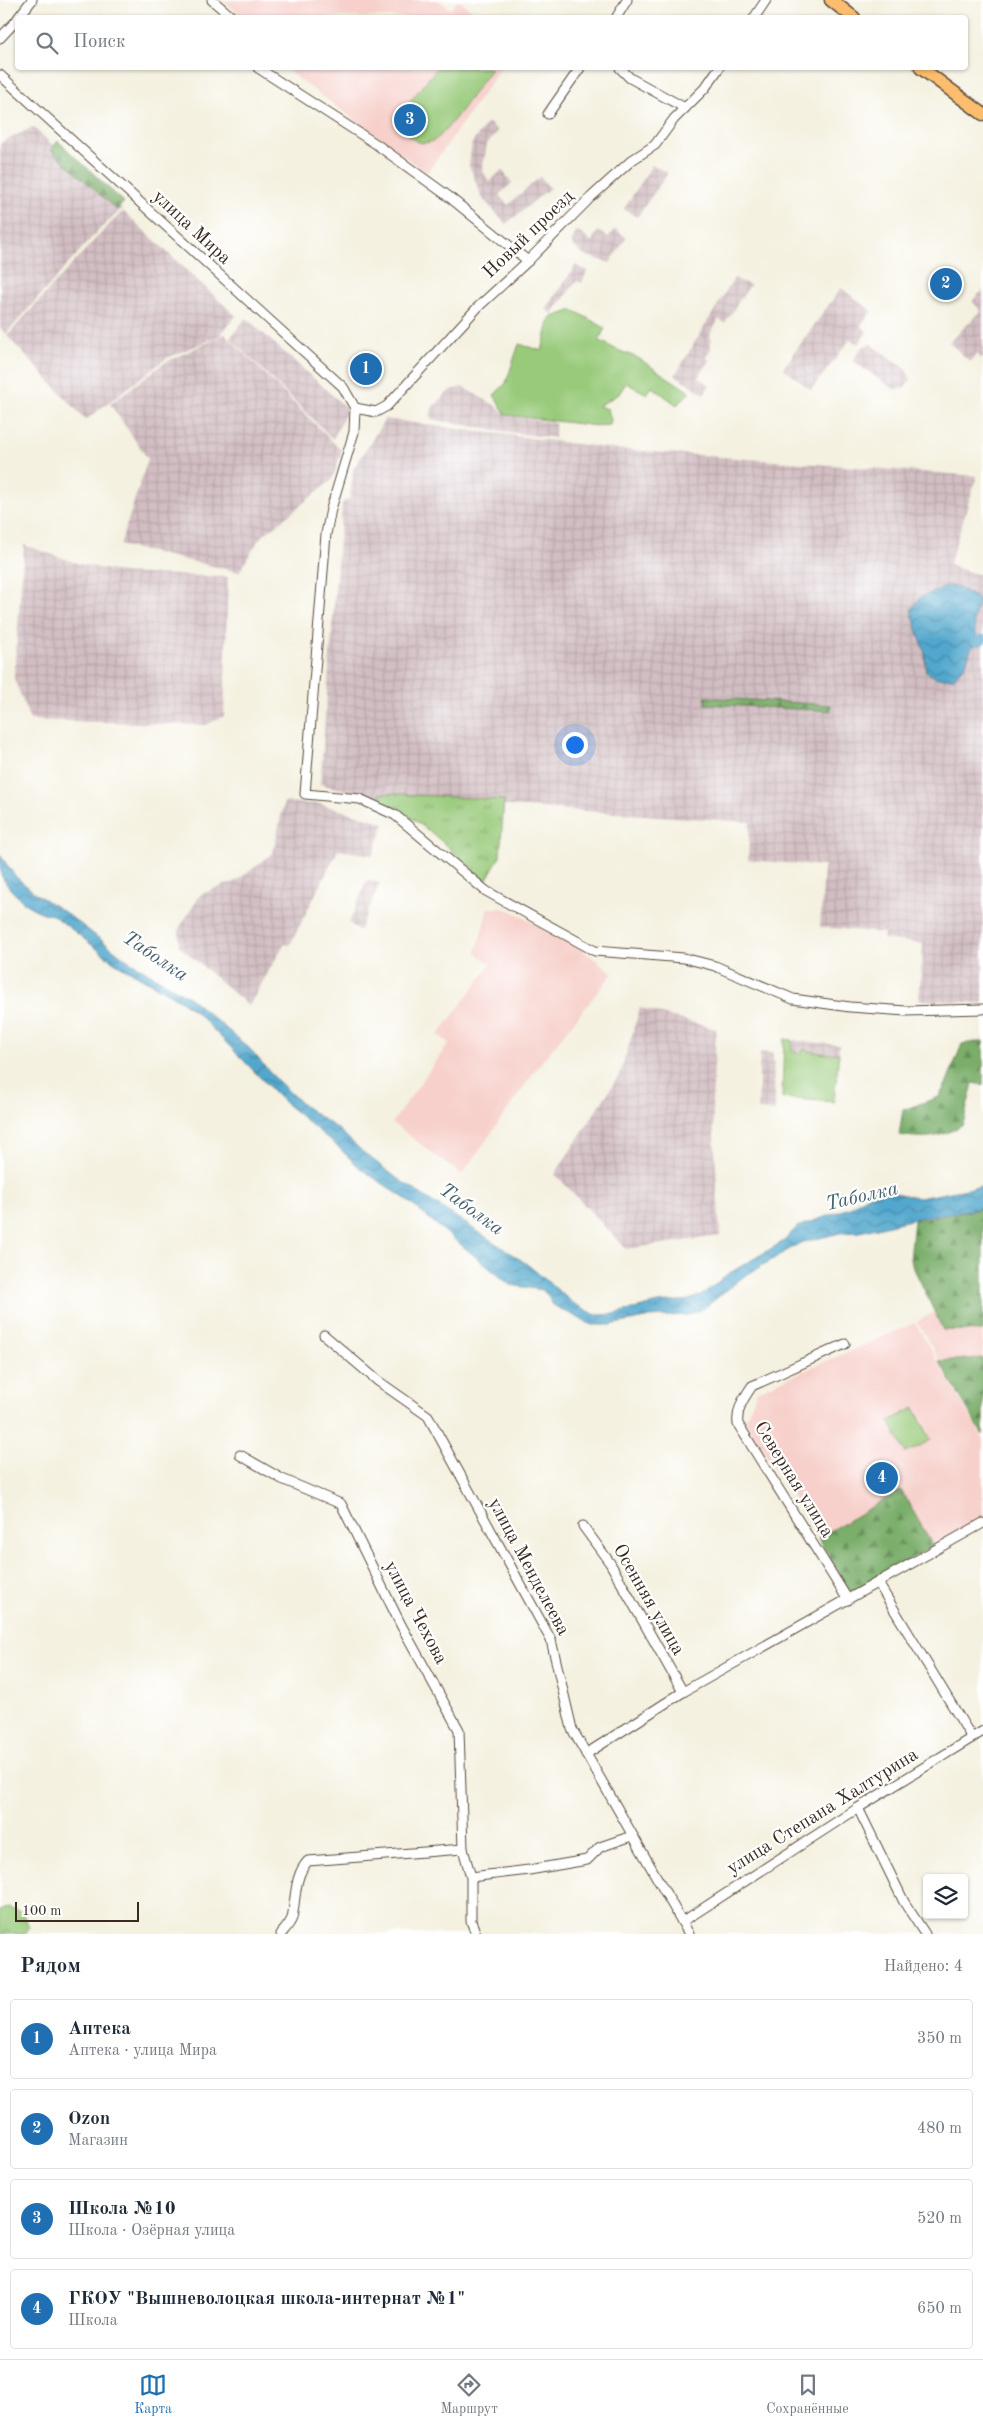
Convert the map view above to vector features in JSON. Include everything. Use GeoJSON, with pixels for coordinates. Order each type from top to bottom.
{"type":"FeatureCollection","features":[{"type":"Feature","properties":{"kind":"highway"},"geometry":{"type":"LineString","coordinates":[[830,0],[850,15]]}},
{"type":"Feature","properties":{"kind":"highway"},"geometry":{"type":"LineString","coordinates":[[924,70],[983,114]]}},
{"type":"Feature","properties":{"kind":"street"},"geometry":{"type":"LineString","coordinates":[[20,15],[32,0]]}},
{"type":"Feature","properties":{"kind":"street"},"geometry":{"type":"LineString","coordinates":[[212,0],[230,15]]}},
{"type":"Feature","properties":{"kind":"street"},"geometry":{"type":"LineString","coordinates":[[618,15],[627,0]]}},
{"type":"Feature","properties":{"kind":"street"},"geometry":{"type":"LineString","coordinates":[[756,15],[766,0]]}},
{"type":"Feature","properties":{"kind":"street"},"geometry":{"type":"LineString","coordinates":[[0,38],[15,21]]}},
{"type":"Feature","properties":{"kind":"street"},"geometry":{"type":"LineString","coordinates":[[261,70],[376,144],[448,196],[528,261]]}},
{"type":"Feature","properties":{"kind":"street"},"geometry":{"type":"LineString","coordinates":[[548,114],[579,70]]}},
{"type":"Feature","properties":{"kind":"street"},"geometry":{"type":"LineString","coordinates":[[622,70],[630,78],[685,108]]}},
{"type":"Feature","properties":{"kind":"street","name":"Новый проезд"},"geometry":{"type":"LineString","coordinates":[[355,408],[376,412],[387,406],[478,307],[528,261],[597,192],[632,160],[655,145],[685,108],[705,88],[718,70]]}},
{"type":"Feature","properties":{"kind":"street","name":"улица Мира"},"geometry":{"type":"LineString","coordinates":[[0,75],[343,387],[355,408]]}},
{"type":"Feature","properties":{"kind":"street"},"geometry":{"type":"LineString","coordinates":[[355,408],[354,432],[333,502],[326,534],[305,794],[360,799],[395,815],[486,891],[595,951],[684,958],[715,966],[793,999],[850,1007],[906,1010],[983,1008]]}},
{"type":"Feature","properties":{"kind":"street","name":"улица Менделеева"},"geometry":{"type":"LineString","coordinates":[[324,1335],[378,1381],[428,1416],[551,1640],[572,1729],[689,1934]]}},
{"type":"Feature","properties":{"kind":"street","name":"Северная улица"},"geometry":{"type":"LineString","coordinates":[[845,1344],[752,1386],[742,1399],[737,1418],[738,1424],[848,1600]]}},
{"type":"Feature","properties":{"kind":"street","name":"улица Чехова"},"geometry":{"type":"LineString","coordinates":[[240,1455],[282,1479],[341,1504],[401,1625],[459,1730],[463,1849],[471,1877],[471,1921],[476,1934]]}},
{"type":"Feature","properties":{"kind":"street"},"geometry":{"type":"LineString","coordinates":[[586,1754],[683,1692],[983,1523]]}},
{"type":"Feature","properties":{"kind":"street","name":"Осенняя улица"},"geometry":{"type":"LineString","coordinates":[[583,1526],[610,1563],[683,1692]]}},
{"type":"Feature","properties":{"kind":"street"},"geometry":{"type":"LineString","coordinates":[[878,1583],[972,1738]]}},
{"type":"Feature","properties":{"kind":"street","name":"улица Степана Халтурина"},"geometry":{"type":"LineString","coordinates":[[682,1922],[858,1808],[983,1732]]}},
{"type":"Feature","properties":{"kind":"street"},"geometry":{"type":"LineString","coordinates":[[858,1808],[904,1902],[924,1934]]}},
{"type":"Feature","properties":{"kind":"street"},"geometry":{"type":"LineString","coordinates":[[471,1877],[587,1860],[600,1847],[632,1836]]}},
{"type":"Feature","properties":{"kind":"street"},"geometry":{"type":"LineString","coordinates":[[281,1934],[291,1920],[304,1866],[308,1862],[463,1849]]}},
{"type":"Feature","properties":{"kind":"shaded area"},"geometry":{"type":"Polygon","coordinates":[[[221,0],[438,0],[451,9],[458,0],[478,15],[240,15],[221,0]]]}},
{"type":"Feature","properties":{"kind":"shaded area"},"geometry":{"type":"Polygon","coordinates":[[[287,70],[500,70],[427,173],[287,70]]]}},
{"type":"Feature","properties":{"kind":"shaded area"},"geometry":{"type":"Polygon","coordinates":[[[488,122],[498,131],[487,144],[482,170],[489,182],[502,170],[512,183],[499,195],[508,205],[540,177],[550,188],[506,224],[482,198],[469,165],[472,143],[488,122]]]}},
{"type":"Feature","properties":{"kind":"shaded area"},"geometry":{"type":"Polygon","coordinates":[[[33,127],[122,209],[96,233],[6,334],[0,328],[0,143],[33,127]]]}},
{"type":"Feature","properties":{"kind":"shaded area"},"geometry":{"type":"Polygon","coordinates":[[[652,165],[668,173],[637,217],[624,209],[652,165]]]}},
{"type":"Feature","properties":{"kind":"shaded area"},"geometry":{"type":"Polygon","coordinates":[[[123,211],[236,316],[219,336],[167,358],[86,420],[7,336],[123,211]]]}},
{"type":"Feature","properties":{"kind":"shaded area"},"geometry":{"type":"Polygon","coordinates":[[[616,229],[626,238],[610,263],[583,255],[571,243],[577,230],[591,242],[598,231],[608,237],[616,229]]]}},
{"type":"Feature","properties":{"kind":"shaded area"},"geometry":{"type":"Polygon","coordinates":[[[576,265],[587,271],[582,283],[577,281],[552,314],[546,309],[576,265]]]}},
{"type":"Feature","properties":{"kind":"shaded area"},"geometry":{"type":"Polygon","coordinates":[[[734,278],[750,285],[725,323],[719,319],[710,334],[711,349],[706,357],[710,360],[698,377],[710,385],[704,394],[675,375],[734,278]]]}},
{"type":"Feature","properties":{"kind":"shaded area"},"geometry":{"type":"Polygon","coordinates":[[[841,288],[872,311],[860,326],[867,331],[859,344],[850,340],[811,390],[783,368],[841,288]]]}},
{"type":"Feature","properties":{"kind":"shaded area"},"geometry":{"type":"Polygon","coordinates":[[[983,290],[983,360],[977,354],[970,362],[949,342],[981,311],[972,301],[983,290]]]}},
{"type":"Feature","properties":{"kind":"shaded area"},"geometry":{"type":"Polygon","coordinates":[[[246,318],[348,409],[333,439],[230,338],[246,318]]]}},
{"type":"Feature","properties":{"kind":"shaded area"},"geometry":{"type":"Polygon","coordinates":[[[225,334],[342,451],[332,480],[260,538],[239,572],[120,545],[148,459],[110,404],[164,363],[225,334]]]}},
{"type":"Feature","properties":{"kind":"shaded area"},"geometry":{"type":"Polygon","coordinates":[[[870,344],[905,368],[911,380],[904,389],[893,389],[853,361],[861,348],[870,344]]]}},
{"type":"Feature","properties":{"kind":"shaded area"},"geometry":{"type":"Polygon","coordinates":[[[463,387],[496,406],[507,416],[555,423],[555,438],[430,419],[432,408],[450,390],[463,387]]]}},
{"type":"Feature","properties":{"kind":"shaded area"},"geometry":{"type":"Polygon","coordinates":[[[385,419],[615,449],[977,476],[949,565],[983,576],[983,1003],[919,1000],[923,944],[883,939],[884,933],[820,927],[824,866],[748,860],[750,822],[374,797],[320,784],[342,503],[350,498],[353,470],[385,419]]]}},
{"type":"Feature","properties":{"kind":"shaded area"},"geometry":{"type":"Polygon","coordinates":[[[24,545],[80,564],[124,573],[228,577],[224,716],[206,725],[30,720],[14,678],[24,545]]]}},
{"type":"Feature","properties":{"kind":"shaded area"},"geometry":{"type":"Polygon","coordinates":[[[284,802],[320,804],[385,823],[373,855],[338,850],[290,945],[284,944],[249,1006],[179,946],[179,928],[201,894],[238,880],[273,853],[284,802]]]}},
{"type":"Feature","properties":{"kind":"shaded area"},"geometry":{"type":"Polygon","coordinates":[[[367,880],[380,883],[359,931],[349,923],[367,880]]]}},
{"type":"Feature","properties":{"kind":"shaded area"},"geometry":{"type":"Polygon","coordinates":[[[488,908],[501,908],[512,911],[585,952],[613,973],[539,1065],[462,1175],[392,1123],[449,1043],[438,1035],[491,964],[476,953],[488,908]]]}},
{"type":"Feature","properties":{"kind":"shaded area"},"geometry":{"type":"Polygon","coordinates":[[[640,1008],[716,1029],[712,1102],[720,1236],[626,1249],[555,1174],[620,1074],[640,1008]]]}},
{"type":"Feature","properties":{"kind":"shaded area"},"geometry":{"type":"Polygon","coordinates":[[[792,1040],[839,1045],[839,1053],[826,1054],[791,1051],[792,1040]]]}},
{"type":"Feature","properties":{"kind":"shaded area"},"geometry":{"type":"Polygon","coordinates":[[[760,1052],[773,1053],[775,1111],[758,1110],[760,1052]]]}},
{"type":"Feature","properties":{"kind":"shaded area"},"geometry":{"type":"Polygon","coordinates":[[[983,1283],[983,1433],[917,1322],[983,1283]]]}},
{"type":"Feature","properties":{"kind":"shaded area"},"geometry":{"type":"Polygon","coordinates":[[[915,1323],[983,1438],[983,1517],[852,1591],[745,1421],[757,1391],[915,1323]]]}},
{"type":"Feature","properties":{"kind":"green space"},"geometry":{"type":"Polygon","coordinates":[[[435,70],[491,70],[446,129],[433,141],[419,142],[409,135],[403,123],[404,109],[435,70]]]}},
{"type":"Feature","properties":{"kind":"green space"},"geometry":{"type":"Polygon","coordinates":[[[58,141],[124,202],[117,210],[50,149],[58,141]]]}},
{"type":"Feature","properties":{"kind":"green space"},"geometry":{"type":"Polygon","coordinates":[[[573,310],[605,328],[599,340],[638,358],[690,392],[677,405],[652,387],[647,394],[626,383],[619,394],[598,406],[608,409],[611,420],[610,425],[597,426],[506,415],[494,395],[506,383],[519,344],[542,351],[550,318],[573,310]]]}},
{"type":"Feature","properties":{"kind":"green space"},"geometry":{"type":"Polygon","coordinates":[[[706,697],[831,705],[831,711],[705,704],[706,697]]]}},
{"type":"Feature","properties":{"kind":"green space"},"geometry":{"type":"Polygon","coordinates":[[[380,793],[504,800],[500,856],[485,882],[422,825],[408,815],[379,800],[380,793]]]}},
{"type":"Feature","properties":{"kind":"green space"},"geometry":{"type":"Polygon","coordinates":[[[784,1039],[792,1040],[792,1051],[802,1053],[803,1050],[826,1054],[839,1053],[834,1102],[782,1098],[784,1039]]]}},
{"type":"Feature","properties":{"kind":"green space"},"geometry":{"type":"Polygon","coordinates":[[[983,1041],[983,1085],[973,1083],[963,1124],[947,1133],[932,1137],[899,1135],[903,1110],[939,1097],[962,1044],[983,1041]]]}},
{"type":"Feature","properties":{"kind":"green space"},"geometry":{"type":"Polygon","coordinates":[[[983,1209],[983,1331],[943,1330],[910,1260],[914,1220],[983,1209]]]}},
{"type":"Feature","properties":{"kind":"green space"},"geometry":{"type":"Polygon","coordinates":[[[982,1358],[983,1360],[983,1435],[939,1361],[982,1358]]]}},
{"type":"Feature","properties":{"kind":"green space"},"geometry":{"type":"Polygon","coordinates":[[[914,1408],[931,1440],[906,1453],[889,1421],[914,1408]]]}},
{"type":"Feature","properties":{"kind":"green space"},"geometry":{"type":"Polygon","coordinates":[[[901,1490],[933,1546],[851,1593],[818,1538],[901,1490]]]}},
{"type":"Feature","properties":{"kind":"green space"},"geometry":{"type":"Polygon","coordinates":[[[9,1908],[24,1913],[29,1928],[25,1934],[0,1934],[0,1910],[9,1908]]]}},
{"type":"Feature","properties":{"kind":"water"},"geometry":{"type":"Polygon","coordinates":[[[948,586],[960,588],[979,600],[973,621],[978,642],[971,649],[966,664],[954,678],[936,678],[926,671],[925,654],[911,610],[921,597],[948,586]]]}},
{"type":"Feature","properties":{"kind":"water"},"geometry":{"type":"Polygon","coordinates":[[[0,855],[16,877],[36,894],[66,913],[126,959],[190,998],[249,1048],[275,1078],[304,1106],[338,1129],[363,1152],[398,1179],[527,1264],[573,1303],[596,1315],[614,1314],[658,1303],[689,1300],[705,1293],[726,1275],[784,1241],[797,1227],[849,1208],[869,1195],[890,1192],[919,1198],[983,1186],[983,1208],[923,1217],[860,1232],[840,1233],[800,1243],[743,1277],[703,1309],[688,1315],[650,1317],[611,1325],[592,1325],[551,1304],[549,1297],[542,1290],[510,1285],[404,1198],[361,1169],[337,1146],[287,1105],[199,1015],[181,1001],[114,962],[53,915],[37,911],[23,901],[10,889],[1,875],[0,855]]]}},
{"type":"Feature","properties":{"kind":"waterway"},"geometry":{"type":"LineString","coordinates":[[978,642],[983,639]]}},
{"type":"Feature","properties":{"kind":"place","name":"Школа №10"},"geometry":{"type":"Point","coordinates":[410,120]}},
{"type":"Feature","properties":{"kind":"place","name":"Ozon"},"geometry":{"type":"Point","coordinates":[946,284]}},
{"type":"Feature","properties":{"kind":"place","name":"Аптека"},"geometry":{"type":"Point","coordinates":[366,369]}},
{"type":"Feature","properties":{"kind":"place","name":"ГКОУ \"Вышневолоцкая школа-интернат №1\""},"geometry":{"type":"Point","coordinates":[882,1478]}},
{"type":"Feature","properties":{"kind":"water label","name":"Таболка"},"geometry":{"type":"Point","coordinates":[155,957]}},
{"type":"Feature","properties":{"kind":"water label","name":"Таболка"},"geometry":{"type":"Point","coordinates":[862,1197]}},
{"type":"Feature","properties":{"kind":"water label","name":"Таболка"},"geometry":{"type":"Point","coordinates":[471,1210]}}]}
